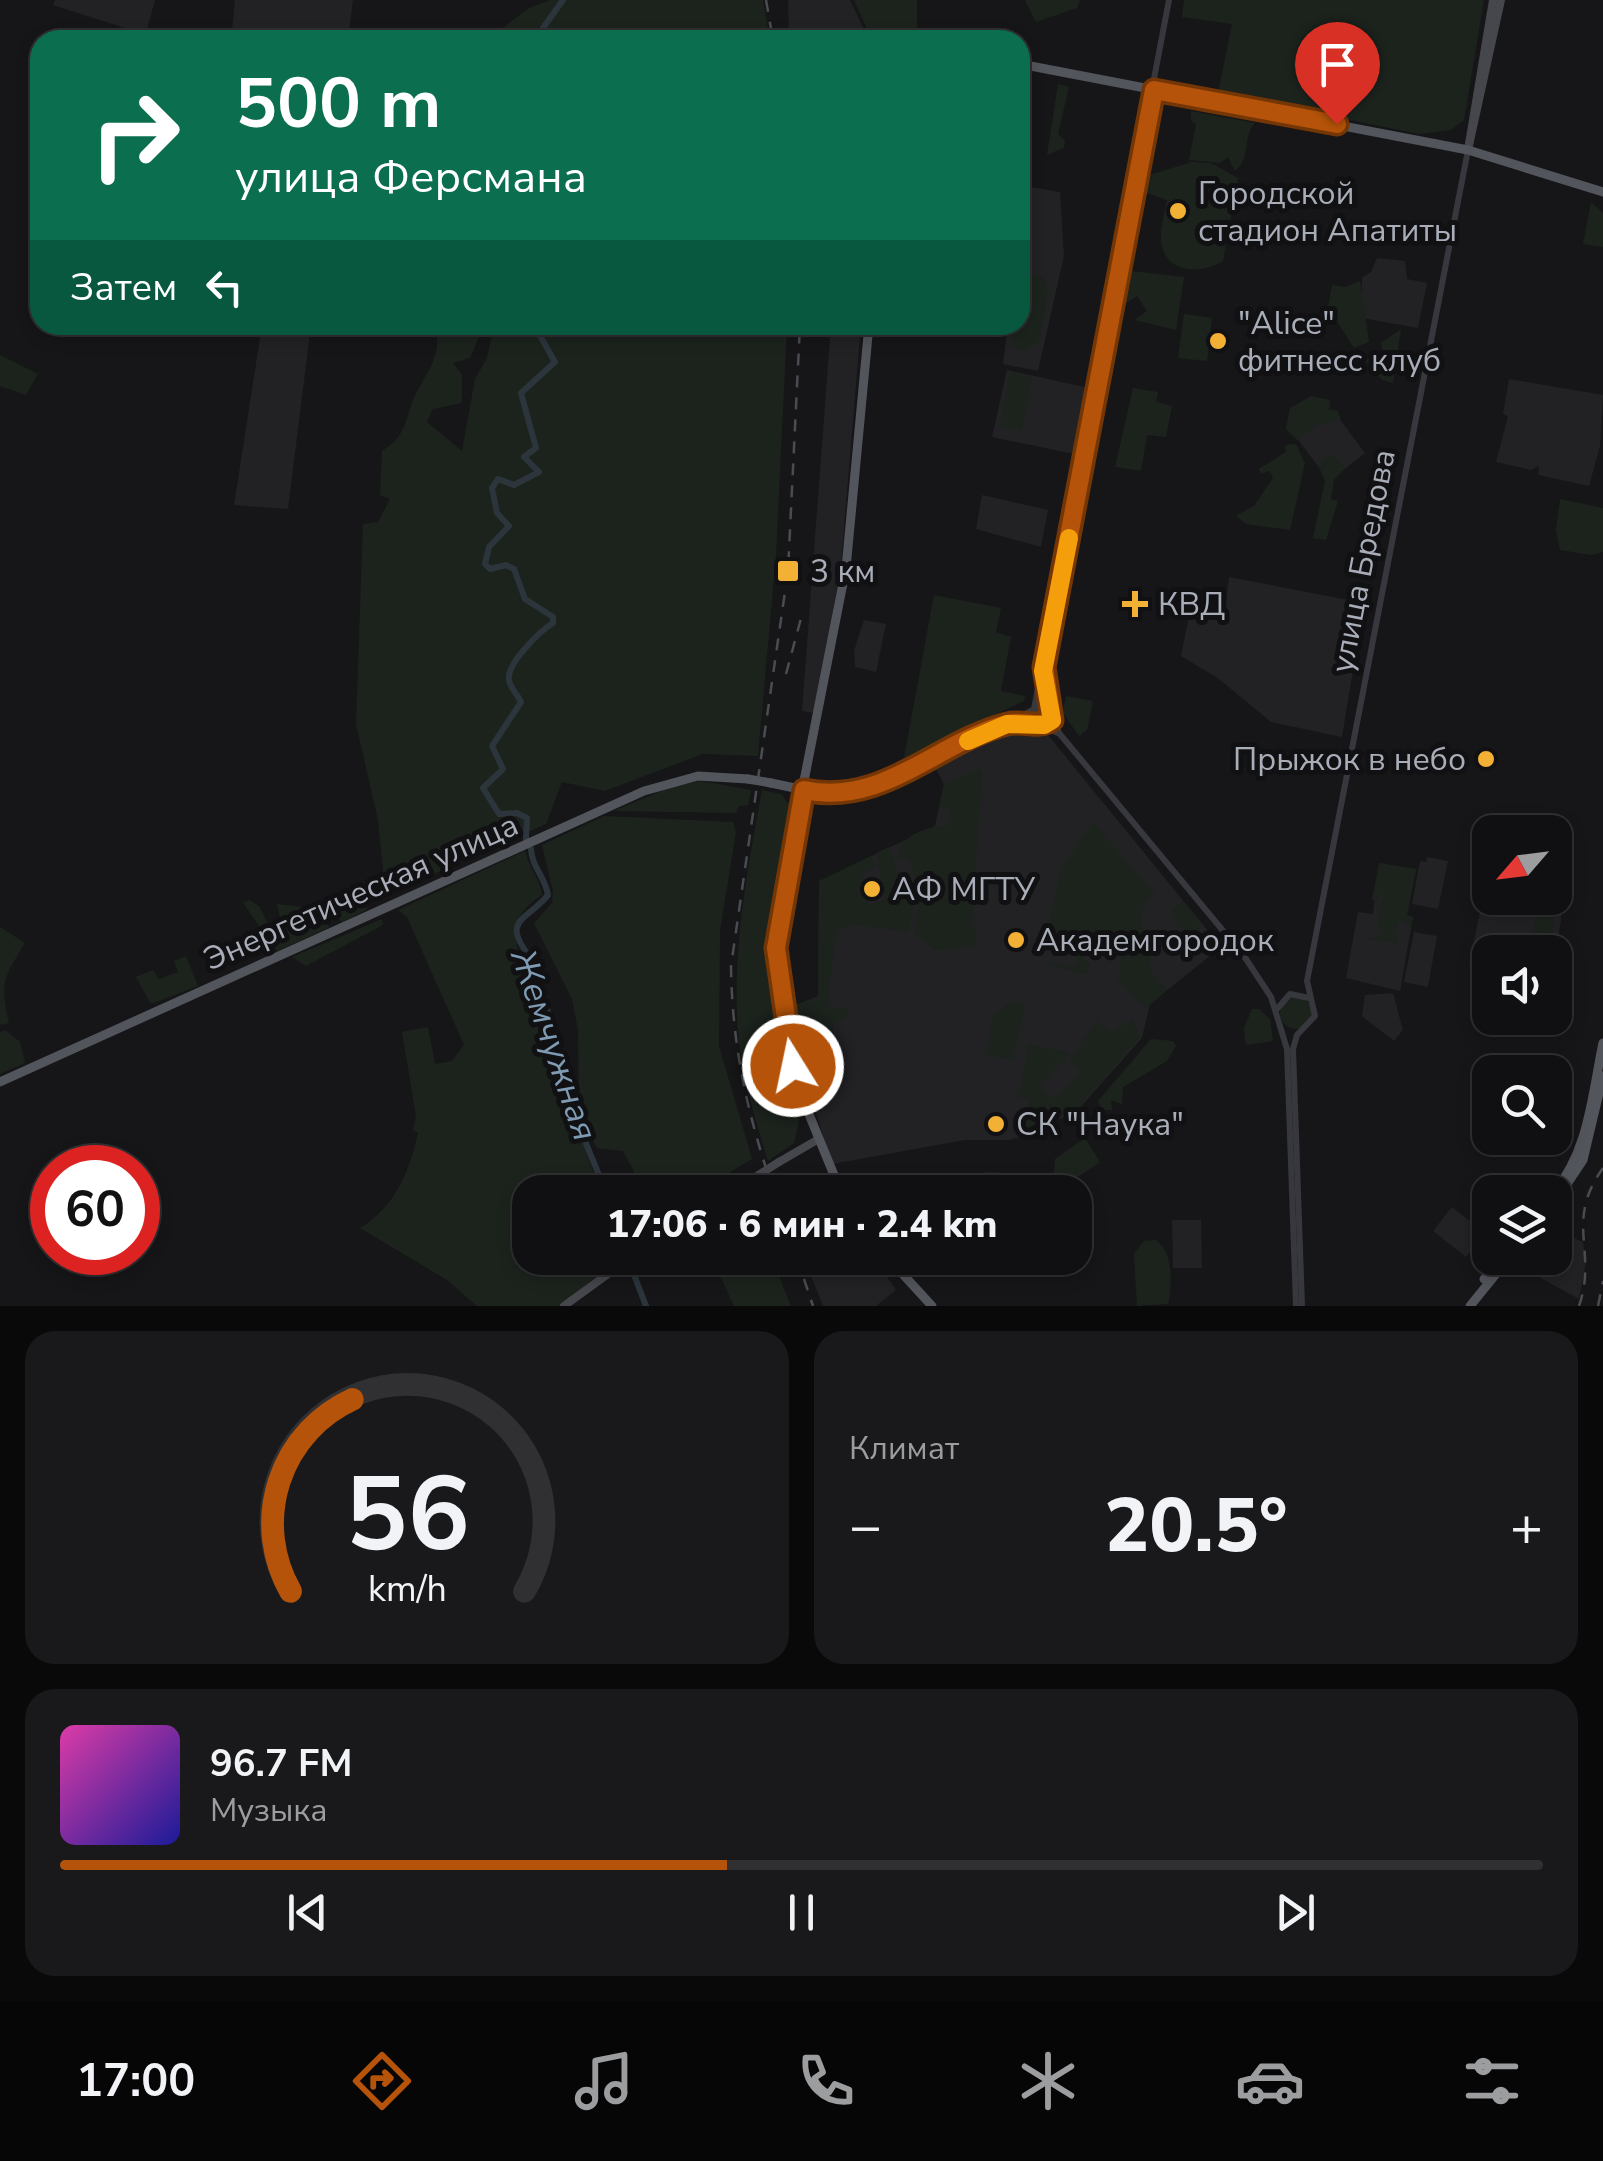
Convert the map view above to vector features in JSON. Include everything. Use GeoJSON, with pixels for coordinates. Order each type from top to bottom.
{"type":"FeatureCollection","features":[{"type":"Feature","properties":{"kind":"main road"},"geometry":{"type":"LineString","coordinates":[[1468,150],[1497,0]]}},
{"type":"Feature","properties":{"kind":"main road"},"geometry":{"type":"LineString","coordinates":[[1030,66],[1468,150],[1603,192]]}},
{"type":"Feature","properties":{"kind":"main road"},"geometry":{"type":"LineString","coordinates":[[833,1175],[817,1140],[793,1066],[776,948],[846,572],[868,335]]}},
{"type":"Feature","properties":{"kind":"main road","name":"Энергетическая улица"},"geometry":{"type":"LineString","coordinates":[[0,1082],[644,791],[698,776],[748,779],[804,790]]}},
{"type":"Feature","properties":{"kind":"main road"},"geometry":{"type":"LineString","coordinates":[[1572,1177],[1584,1160],[1603,1043]]}},
{"type":"Feature","properties":{"kind":"main road"},"geometry":{"type":"LineString","coordinates":[[1566,1175],[1578,1157],[1601,1071]]}},
{"type":"Feature","properties":{"kind":"main road"},"geometry":{"type":"LineString","coordinates":[[758,1175],[817,1140]]}},
{"type":"Feature","properties":{"kind":"main road"},"geometry":{"type":"LineString","coordinates":[[564,1306],[605,1275]]}},
{"type":"Feature","properties":{"kind":"main road"},"geometry":{"type":"LineString","coordinates":[[904,1275],[932,1306]]}},
{"type":"Feature","properties":{"kind":"main road"},"geometry":{"type":"LineString","coordinates":[[1466,1306],[1491,1275]]}},
{"type":"Feature","properties":{"kind":"street"},"geometry":{"type":"LineString","coordinates":[[1041,724],[1033,710],[1169,0]]}},
{"type":"Feature","properties":{"kind":"street","name":"улица Бредова"},"geometry":{"type":"LineString","coordinates":[[1308,981],[1468,150]]}},
{"type":"Feature","properties":{"kind":"street"},"geometry":{"type":"LineString","coordinates":[[1043,672],[1060,733],[1262,979],[1277,993],[1305,994],[1312,1004]]}},
{"type":"Feature","properties":{"kind":"street"},"geometry":{"type":"LineString","coordinates":[[804,790],[844,792],[880,784],[1033,710],[1052,712]]}},
{"type":"Feature","properties":{"kind":"street"},"geometry":{"type":"LineString","coordinates":[[1041,724],[1052,712]]}},
{"type":"Feature","properties":{"kind":"street"},"geometry":{"type":"LineString","coordinates":[[1007,724],[1041,724],[1060,733]]}},
{"type":"Feature","properties":{"kind":"street"},"geometry":{"type":"LineString","coordinates":[[1262,979],[1287,1049],[1299,1306]]}},
{"type":"Feature","properties":{"kind":"street"},"geometry":{"type":"LineString","coordinates":[[1292,1102],[1293,1049],[1300,1032],[1314,1020],[1308,981],[1278,1004],[1278,1018],[1284,1027],[1300,1032]]}},
{"type":"Feature","properties":{"kind":"shaded area"},"geometry":{"type":"Polygon","coordinates":[[[55,0],[155,0],[147,30],[124,30],[53,5],[55,0]]]}},
{"type":"Feature","properties":{"kind":"shaded area"},"geometry":{"type":"Polygon","coordinates":[[[235,0],[353,0],[349,30],[232,30],[235,0]]]}},
{"type":"Feature","properties":{"kind":"shaded area"},"geometry":{"type":"Polygon","coordinates":[[[550,0],[763,0],[768,30],[502,30],[529,8],[550,0]]]}},
{"type":"Feature","properties":{"kind":"shaded area"},"geometry":{"type":"Polygon","coordinates":[[[788,0],[850,0],[864,30],[789,30],[788,0]]]}},
{"type":"Feature","properties":{"kind":"shaded area"},"geometry":{"type":"Polygon","coordinates":[[[854,0],[917,0],[917,30],[868,30],[854,0]]]}},
{"type":"Feature","properties":{"kind":"shaded area"},"geometry":{"type":"Polygon","coordinates":[[[1025,0],[1080,0],[1077,8],[1036,22],[1025,0]]]}},
{"type":"Feature","properties":{"kind":"shaded area"},"geometry":{"type":"Polygon","coordinates":[[[1184,0],[1484,0],[1464,120],[1451,130],[1419,134],[1218,93],[1232,24],[1182,17],[1184,0]]]}},
{"type":"Feature","properties":{"kind":"shaded area"},"geometry":{"type":"Polygon","coordinates":[[[1058,84],[1069,87],[1058,134],[1065,141],[1064,148],[1047,155],[1058,84]]]}},
{"type":"Feature","properties":{"kind":"shaded area"},"geometry":{"type":"Polygon","coordinates":[[[1191,111],[1255,123],[1235,171],[1228,157],[1220,163],[1189,160],[1196,124],[1191,120],[1191,111]]]}},
{"type":"Feature","properties":{"kind":"shaded area"},"geometry":{"type":"Polygon","coordinates":[[[1192,162],[1211,163],[1238,178],[1223,261],[1194,269],[1169,260],[1161,240],[1167,200],[1147,193],[1149,175],[1192,162]]]}},
{"type":"Feature","properties":{"kind":"shaded area"},"geometry":{"type":"Polygon","coordinates":[[[1030,187],[1060,192],[1064,256],[1038,371],[1003,364],[1007,335],[1030,335],[1030,187]]]}},
{"type":"Feature","properties":{"kind":"shaded area"},"geometry":{"type":"Polygon","coordinates":[[[1591,202],[1603,213],[1603,247],[1583,244],[1591,202]]]}},
{"type":"Feature","properties":{"kind":"shaded area"},"geometry":{"type":"Polygon","coordinates":[[[1377,258],[1405,261],[1407,279],[1427,283],[1418,328],[1362,318],[1362,278],[1371,272],[1377,258]]]}},
{"type":"Feature","properties":{"kind":"shaded area"},"geometry":{"type":"Polygon","coordinates":[[[1130,271],[1184,277],[1176,330],[1135,320],[1147,311],[1137,296],[1125,304],[1130,271]]]}},
{"type":"Feature","properties":{"kind":"shaded area"},"geometry":{"type":"Polygon","coordinates":[[[1030,276],[1042,276],[1049,288],[1039,341],[1025,352],[1014,347],[1013,335],[1030,335],[1030,276]]]}},
{"type":"Feature","properties":{"kind":"shaded area"},"geometry":{"type":"Polygon","coordinates":[[[1360,281],[1369,342],[1354,348],[1328,307],[1332,285],[1345,287],[1360,281]]]}},
{"type":"Feature","properties":{"kind":"shaded area"},"geometry":{"type":"Polygon","coordinates":[[[1184,314],[1212,318],[1207,361],[1178,358],[1184,314]]]}},
{"type":"Feature","properties":{"kind":"shaded area"},"geometry":{"type":"Polygon","coordinates":[[[1401,329],[1393,383],[1382,380],[1366,361],[1372,353],[1383,354],[1381,343],[1401,329]]]}},
{"type":"Feature","properties":{"kind":"shaded area"},"geometry":{"type":"Polygon","coordinates":[[[260,335],[310,335],[288,509],[234,505],[260,335]]]}},
{"type":"Feature","properties":{"kind":"shaded area"},"geometry":{"type":"Polygon","coordinates":[[[437,335],[480,335],[470,358],[453,363],[462,375],[462,403],[433,409],[427,422],[462,451],[475,379],[487,358],[492,335],[787,335],[776,555],[758,756],[703,754],[605,791],[562,782],[546,824],[380,898],[383,868],[378,820],[356,724],[363,524],[378,522],[390,499],[380,495],[382,451],[402,432],[434,358],[437,335]]]}},
{"type":"Feature","properties":{"kind":"shaded area"},"geometry":{"type":"Polygon","coordinates":[[[830,335],[860,335],[841,564],[815,713],[802,711],[830,335]]]}},
{"type":"Feature","properties":{"kind":"shaded area"},"geometry":{"type":"Polygon","coordinates":[[[0,355],[38,374],[26,395],[0,386],[0,355]]]}},
{"type":"Feature","properties":{"kind":"shaded area"},"geometry":{"type":"Polygon","coordinates":[[[1007,370],[1089,388],[1074,454],[992,437],[1007,370]]]}},
{"type":"Feature","properties":{"kind":"shaded area"},"geometry":{"type":"Polygon","coordinates":[[[1010,373],[1032,377],[1022,431],[1000,426],[1010,373]]]}},
{"type":"Feature","properties":{"kind":"shaded area"},"geometry":{"type":"Polygon","coordinates":[[[1509,379],[1603,395],[1600,446],[1589,486],[1538,475],[1539,466],[1531,470],[1496,462],[1508,416],[1503,414],[1509,379]]]}},
{"type":"Feature","properties":{"kind":"shaded area"},"geometry":{"type":"Polygon","coordinates":[[[1133,388],[1158,392],[1156,402],[1172,406],[1166,437],[1147,435],[1141,471],[1115,467],[1133,388]]]}},
{"type":"Feature","properties":{"kind":"shaded area"},"geometry":{"type":"Polygon","coordinates":[[[1311,396],[1330,400],[1329,410],[1338,411],[1341,419],[1317,425],[1297,440],[1286,429],[1290,408],[1311,396]]]}},
{"type":"Feature","properties":{"kind":"shaded area"},"geometry":{"type":"Polygon","coordinates":[[[1332,409],[1365,453],[1329,481],[1297,438],[1332,409]]]}},
{"type":"Feature","properties":{"kind":"shaded area"},"geometry":{"type":"Polygon","coordinates":[[[1296,444],[1305,463],[1290,530],[1246,524],[1236,516],[1254,506],[1273,478],[1269,471],[1261,474],[1259,469],[1286,452],[1285,445],[1296,444]]]}},
{"type":"Feature","properties":{"kind":"shaded area"},"geometry":{"type":"Polygon","coordinates":[[[1332,454],[1345,468],[1334,480],[1331,499],[1338,501],[1326,540],[1313,538],[1325,481],[1318,465],[1332,454]]]}},
{"type":"Feature","properties":{"kind":"shaded area"},"geometry":{"type":"Polygon","coordinates":[[[982,495],[1048,510],[1041,547],[976,529],[982,495]]]}},
{"type":"Feature","properties":{"kind":"shaded area"},"geometry":{"type":"Polygon","coordinates":[[[1560,499],[1603,508],[1603,552],[1591,555],[1560,550],[1556,530],[1560,499]]]}},
{"type":"Feature","properties":{"kind":"shaded area"},"geometry":{"type":"Polygon","coordinates":[[[1229,577],[1364,603],[1342,737],[1271,722],[1219,679],[1181,656],[1193,596],[1226,602],[1229,577]]]}},
{"type":"Feature","properties":{"kind":"shaded area"},"geometry":{"type":"Polygon","coordinates":[[[934,595],[1001,608],[996,632],[1011,637],[1001,691],[1025,696],[1024,701],[904,758],[934,595]]]}},
{"type":"Feature","properties":{"kind":"shaded area"},"geometry":{"type":"Polygon","coordinates":[[[864,620],[886,624],[876,672],[855,667],[854,651],[864,620]]]}},
{"type":"Feature","properties":{"kind":"shaded area"},"geometry":{"type":"Polygon","coordinates":[[[1066,696],[1093,701],[1087,730],[1079,736],[1063,713],[1066,696]]]}},
{"type":"Feature","properties":{"kind":"shaded area","name":"Академгородок"},"geometry":{"type":"Polygon","coordinates":[[[1010,729],[1048,735],[1221,947],[1150,1004],[1142,1038],[1076,1112],[1011,1140],[965,1140],[832,1164],[802,1069],[791,1007],[818,996],[819,881],[935,826],[944,784],[935,767],[1010,729]]]}},
{"type":"Feature","properties":{"kind":"shaded area"},"geometry":{"type":"Polygon","coordinates":[[[982,769],[974,946],[935,950],[914,933],[920,893],[908,858],[898,860],[899,852],[915,834],[948,826],[950,809],[939,808],[944,784],[982,769]]]}},
{"type":"Feature","properties":{"kind":"shaded area"},"geometry":{"type":"Polygon","coordinates":[[[701,781],[751,790],[748,805],[739,806],[736,813],[613,811],[671,787],[701,781]]]}},
{"type":"Feature","properties":{"kind":"shaded area"},"geometry":{"type":"Polygon","coordinates":[[[762,790],[781,794],[792,808],[770,928],[770,963],[789,1087],[800,1117],[794,1143],[768,1161],[745,1080],[737,1008],[744,897],[762,790]]]}},
{"type":"Feature","properties":{"kind":"shaded area"},"geometry":{"type":"Polygon","coordinates":[[[604,816],[733,822],[736,832],[720,931],[719,1046],[752,1159],[725,1175],[636,1175],[623,1151],[597,1148],[579,1113],[578,1030],[572,999],[534,923],[552,903],[542,845],[604,816]]]}},
{"type":"Feature","properties":{"kind":"shaded area"},"geometry":{"type":"Polygon","coordinates":[[[1093,822],[1155,894],[1143,905],[1142,937],[1152,949],[1149,968],[1167,990],[1146,1008],[1119,983],[1122,941],[1093,937],[1087,942],[1083,960],[1090,962],[1088,975],[1049,965],[1050,962],[1077,967],[1078,958],[1047,934],[1060,872],[1093,822]]]}},
{"type":"Feature","properties":{"kind":"shaded area"},"geometry":{"type":"Polygon","coordinates":[[[889,847],[903,887],[901,898],[917,892],[909,932],[857,925],[836,930],[828,1004],[834,1009],[849,1007],[847,1017],[833,1024],[831,1067],[848,1072],[844,1079],[809,1093],[791,1007],[818,996],[819,881],[871,856],[875,866],[860,876],[868,906],[885,899],[877,853],[889,847]]]}},
{"type":"Feature","properties":{"kind":"shaded area"},"geometry":{"type":"Polygon","coordinates":[[[525,851],[539,884],[542,895],[518,920],[517,945],[519,955],[525,958],[523,972],[536,993],[565,1097],[595,1175],[512,1175],[512,1275],[598,1275],[562,1306],[477,1306],[447,1280],[360,1228],[392,1199],[418,1132],[413,1131],[416,1116],[402,1032],[428,1027],[435,1064],[452,1061],[464,1045],[407,917],[398,910],[525,851]]]}},
{"type":"Feature","properties":{"kind":"shaded area"},"geometry":{"type":"Polygon","coordinates":[[[1427,857],[1448,861],[1438,909],[1412,904],[1420,861],[1426,862],[1427,857]]]}},
{"type":"Feature","properties":{"kind":"shaded area"},"geometry":{"type":"Polygon","coordinates":[[[1379,863],[1416,869],[1407,915],[1413,917],[1400,991],[1346,978],[1358,912],[1373,914],[1379,863]]]}},
{"type":"Feature","properties":{"kind":"shaded area"},"geometry":{"type":"Polygon","coordinates":[[[1379,863],[1397,866],[1395,872],[1399,867],[1416,869],[1407,915],[1413,917],[1411,927],[1400,919],[1394,933],[1399,944],[1367,939],[1384,934],[1377,924],[1386,878],[1379,902],[1372,900],[1379,863]]]}},
{"type":"Feature","properties":{"kind":"shaded area"},"geometry":{"type":"Polygon","coordinates":[[[373,878],[376,884],[366,910],[342,922],[332,915],[334,908],[343,905],[339,899],[329,902],[327,911],[319,902],[373,878]]]}},
{"type":"Feature","properties":{"kind":"shaded area"},"geometry":{"type":"Polygon","coordinates":[[[249,900],[259,906],[270,928],[281,923],[277,904],[310,908],[330,927],[277,951],[243,903],[249,900]]]}},
{"type":"Feature","properties":{"kind":"shaded area"},"geometry":{"type":"Polygon","coordinates":[[[1183,901],[1197,919],[1202,936],[1193,945],[1171,911],[1183,901]]]}},
{"type":"Feature","properties":{"kind":"shaded area"},"geometry":{"type":"Polygon","coordinates":[[[1479,915],[1562,915],[1559,935],[1475,935],[1479,915]]]}},
{"type":"Feature","properties":{"kind":"shaded area"},"geometry":{"type":"Polygon","coordinates":[[[1536,915],[1555,915],[1552,935],[1533,935],[1536,915]]]}},
{"type":"Feature","properties":{"kind":"shaded area"},"geometry":{"type":"Polygon","coordinates":[[[382,919],[383,925],[306,966],[292,957],[382,919]]]}},
{"type":"Feature","properties":{"kind":"shaded area"},"geometry":{"type":"Polygon","coordinates":[[[0,927],[25,943],[5,981],[9,1023],[0,1025],[0,927]]]}},
{"type":"Feature","properties":{"kind":"shaded area"},"geometry":{"type":"Polygon","coordinates":[[[1414,932],[1437,936],[1428,987],[1404,982],[1414,932]]]}},
{"type":"Feature","properties":{"kind":"shaded area"},"geometry":{"type":"Polygon","coordinates":[[[186,956],[198,986],[151,1004],[136,977],[153,970],[159,979],[178,972],[174,961],[186,956]]]}},
{"type":"Feature","properties":{"kind":"shaded area"},"geometry":{"type":"Polygon","coordinates":[[[1393,993],[1403,1030],[1394,1041],[1362,1016],[1365,995],[1393,993]]]}},
{"type":"Feature","properties":{"kind":"shaded area"},"geometry":{"type":"Polygon","coordinates":[[[1296,997],[1307,1002],[1312,1013],[1307,1024],[1296,1029],[1285,1024],[1280,1013],[1285,1002],[1296,997]]]}},
{"type":"Feature","properties":{"kind":"shaded area"},"geometry":{"type":"Polygon","coordinates":[[[1012,1001],[1025,1005],[1013,1060],[987,1055],[993,1015],[1012,1001]]]}},
{"type":"Feature","properties":{"kind":"shaded area"},"geometry":{"type":"Polygon","coordinates":[[[1252,1009],[1259,1009],[1270,1019],[1273,1041],[1246,1045],[1244,1028],[1252,1009]]]}},
{"type":"Feature","properties":{"kind":"shaded area"},"geometry":{"type":"Polygon","coordinates":[[[1132,1019],[1140,1037],[1075,1111],[1017,1139],[1016,1121],[1026,1122],[1029,1100],[1019,1098],[1028,1045],[1071,1053],[1040,1085],[1054,1099],[1081,1072],[1070,1060],[1096,1020],[1111,1034],[1132,1019]]]}},
{"type":"Feature","properties":{"kind":"shaded area"},"geometry":{"type":"Polygon","coordinates":[[[5,1030],[20,1042],[25,1063],[0,1074],[0,1032],[5,1030]]]}},
{"type":"Feature","properties":{"kind":"shaded area"},"geometry":{"type":"Polygon","coordinates":[[[1151,1039],[1173,1041],[1176,1046],[1167,1061],[1123,1087],[1122,1104],[1111,1100],[1112,1110],[1103,1110],[1098,1101],[1151,1039]]]}},
{"type":"Feature","properties":{"kind":"shaded area"},"geometry":{"type":"Polygon","coordinates":[[[1085,1138],[1100,1162],[1080,1175],[1049,1175],[1054,1172],[1055,1159],[1085,1138]]]}},
{"type":"Feature","properties":{"kind":"shaded area"},"geometry":{"type":"Polygon","coordinates":[[[987,1172],[1008,1175],[976,1175],[987,1172]]]}},
{"type":"Feature","properties":{"kind":"shaded area"},"geometry":{"type":"Polygon","coordinates":[[[1452,1207],[1472,1223],[1472,1249],[1466,1257],[1433,1231],[1452,1207]]]}},
{"type":"Feature","properties":{"kind":"shaded area"},"geometry":{"type":"Polygon","coordinates":[[[1172,1220],[1201,1220],[1202,1268],[1173,1268],[1172,1220]]]}},
{"type":"Feature","properties":{"kind":"shaded area"},"geometry":{"type":"Polygon","coordinates":[[[1572,1237],[1583,1242],[1586,1262],[1579,1299],[1535,1275],[1572,1275],[1572,1237]]]}},
{"type":"Feature","properties":{"kind":"shaded area"},"geometry":{"type":"Polygon","coordinates":[[[1155,1240],[1169,1260],[1168,1304],[1137,1306],[1134,1254],[1144,1241],[1155,1240]]]}},
{"type":"Feature","properties":{"kind":"shaded area"},"geometry":{"type":"Polygon","coordinates":[[[720,1275],[779,1275],[791,1306],[734,1306],[720,1275]]]}},
{"type":"Feature","properties":{"kind":"shaded area"},"geometry":{"type":"Polygon","coordinates":[[[811,1275],[886,1275],[896,1290],[876,1306],[823,1306],[811,1275]]]}},
{"type":"Feature","properties":{"kind":"waterway","name":"Жемчужная"},"geometry":{"type":"LineString","coordinates":[[544,30],[563,0]]}},
{"type":"Feature","properties":{"kind":"waterway","name":"Жемчужная"},"geometry":{"type":"LineString","coordinates":[[526,839],[527,818],[517,813],[499,814],[483,788],[503,769],[492,746],[521,702],[509,673],[525,649],[553,623],[553,617],[525,599],[514,569],[506,565],[490,569],[485,564],[489,547],[509,526],[497,513],[492,488],[498,479],[514,485],[539,472],[524,457],[536,448],[521,393],[555,362],[540,335]]}},
{"type":"Feature","properties":{"kind":"waterway","name":"Жемчужная"},"geometry":{"type":"LineString","coordinates":[[531,849],[548,895],[520,922],[517,935],[530,957],[527,970],[544,998],[582,1134],[599,1175]]}},
{"type":"Feature","properties":{"kind":"waterway","name":"Жемчужная"},"geometry":{"type":"LineString","coordinates":[[634,1275],[646,1306]]}},
{"type":"Feature","properties":{"kind":"railway"},"geometry":{"type":"LineString","coordinates":[[766,0],[771,30]]}},
{"type":"Feature","properties":{"kind":"railway"},"geometry":{"type":"LineString","coordinates":[[769,1175],[743,1081],[734,1025],[731,966],[788,571],[800,335]]}},
{"type":"Feature","properties":{"kind":"railway"},"geometry":{"type":"LineString","coordinates":[[786,674],[803,611]]}},
{"type":"Feature","properties":{"kind":"railway"},"geometry":{"type":"LineString","coordinates":[[1579,1306],[1584,1286],[1585,1205],[1603,1168]]}},
{"type":"Feature","properties":{"kind":"railway"},"geometry":{"type":"LineString","coordinates":[[803,1275],[813,1306]]}},
{"type":"Feature","properties":{"kind":"railway"},"geometry":{"type":"LineString","coordinates":[[1598,1306],[1603,1281]]}},
{"type":"Feature","properties":{"kind":"slow traffic"},"geometry":{"type":"LineString","coordinates":[[968,741],[1007,724],[1044,725],[1052,720],[1043,671],[1069,538]]}},
{"type":"Feature","properties":{"kind":"place","name":"Городской стадион Апатиты"},"geometry":{"type":"Point","coordinates":[1178,211]}},
{"type":"Feature","properties":{"kind":"place","name":"\"Alice\" фитнесс клуб"},"geometry":{"type":"Point","coordinates":[1218,341]}},
{"type":"Feature","properties":{"kind":"place","name":"3 км"},"geometry":{"type":"Point","coordinates":[788,571]}},
{"type":"Feature","properties":{"kind":"place","name":"КВД"},"geometry":{"type":"Point","coordinates":[1135,604]}},
{"type":"Feature","properties":{"kind":"place","name":"Прыжок в небо"},"geometry":{"type":"Point","coordinates":[1486,759]}},
{"type":"Feature","properties":{"kind":"place","name":"АФ МГТУ"},"geometry":{"type":"Point","coordinates":[872,889]}},
{"type":"Feature","properties":{"kind":"place","name":"Академгородок"},"geometry":{"type":"Point","coordinates":[1016,940]}},
{"type":"Feature","properties":{"kind":"place","name":"СК \"Наука\""},"geometry":{"type":"Point","coordinates":[996,1124]}},
{"type":"Feature","properties":{"kind":"route"},"geometry":{"type":"LineString","coordinates":[[793,1066],[777,972],[777,922],[804,790],[852,792],[880,784],[1007,724],[1044,725],[1052,720],[1044,667],[1154,90],[1337,124]]}}]}
